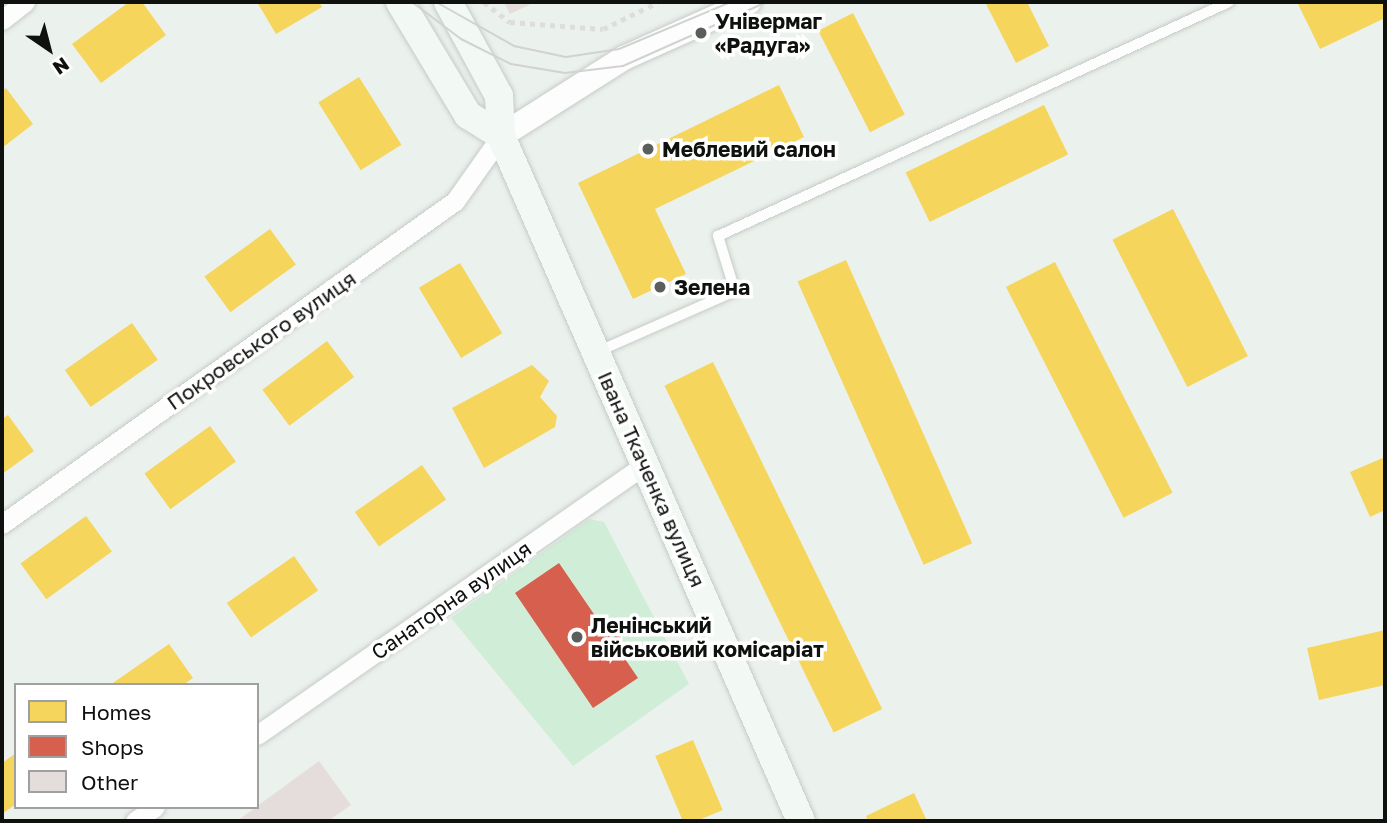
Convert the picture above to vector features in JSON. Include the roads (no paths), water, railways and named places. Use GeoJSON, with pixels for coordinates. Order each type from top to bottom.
{"type":"FeatureCollection","features":[{"type":"Feature","properties":{"kind":"main road"},"geometry":{"type":"LineString","coordinates":[[400,2],[468,115],[501,136]]}},
{"type":"Feature","properties":{"kind":"main road","name":"Івана Ткаченка вулиця"},"geometry":{"type":"LineString","coordinates":[[448,2],[499,96],[501,136],[801,821]]}},
{"type":"Feature","properties":{"kind":"street"},"geometry":{"type":"LineString","coordinates":[[2,20],[25,2]]}},
{"type":"Feature","properties":{"kind":"street"},"geometry":{"type":"LineString","coordinates":[[501,136],[624,58],[749,2]]}},
{"type":"Feature","properties":{"kind":"street","name":"Покровського вулиця"},"geometry":{"type":"LineString","coordinates":[[2,524],[455,201],[501,136]]}},
{"type":"Feature","properties":{"kind":"street","name":"Санаторна вулиця"},"geometry":{"type":"LineString","coordinates":[[259,735],[645,464]]}},
{"type":"Feature","properties":{"kind":"street"},"geometry":{"type":"LineString","coordinates":[[135,821],[152,809]]}},
{"type":"Feature","properties":{"kind":"lane"},"geometry":{"type":"LineString","coordinates":[[597,353],[735,291],[718,236],[1230,2]]}},
{"type":"Feature","properties":{"kind":"tram line"},"geometry":{"type":"LineString","coordinates":[[412,2],[461,39],[511,64],[565,73],[623,66],[767,2]]}},
{"type":"Feature","properties":{"kind":"tram line"},"geometry":{"type":"LineString","coordinates":[[436,2],[514,46],[566,57],[619,49],[731,2]]}},
{"type":"Feature","properties":{"kind":"place","name":"Універмаг «Радуга»"},"geometry":{"type":"Point","coordinates":[701,33]}},
{"type":"Feature","properties":{"kind":"place","name":"Меблевий салон"},"geometry":{"type":"Point","coordinates":[648,149]}},
{"type":"Feature","properties":{"kind":"place","name":"Зелена"},"geometry":{"type":"Point","coordinates":[660,287]}},
{"type":"Feature","properties":{"kind":"place","name":"Ленінський військовий комісаріат"},"geometry":{"type":"Point","coordinates":[577,637]}}]}
